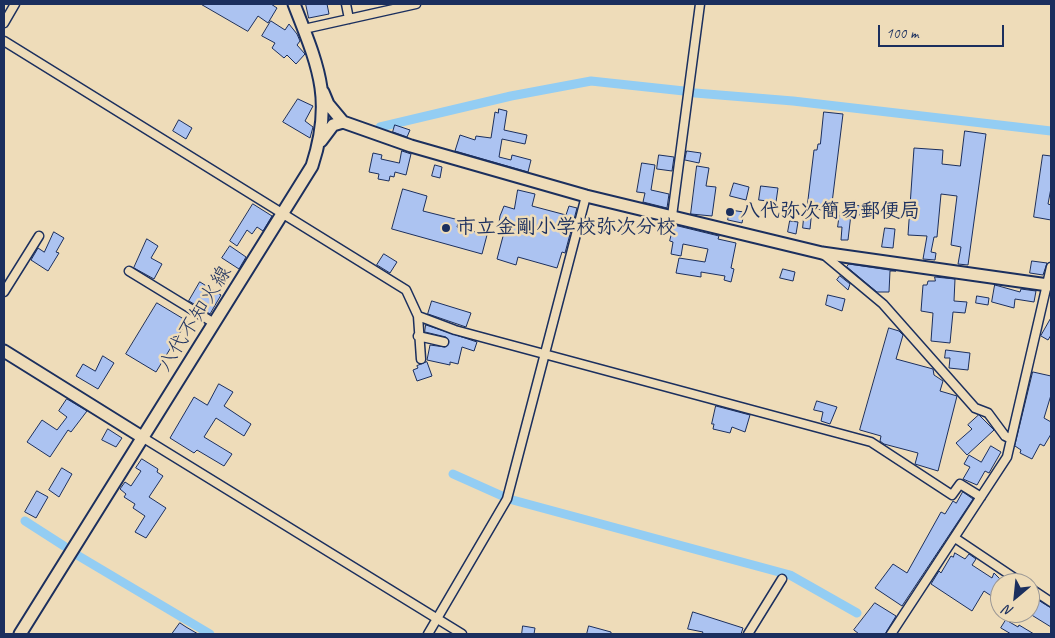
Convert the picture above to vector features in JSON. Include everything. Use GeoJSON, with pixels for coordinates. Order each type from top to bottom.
{"type":"FeatureCollection","features":[{"type":"Feature","properties":{"kind":"street"},"geometry":{"type":"LineString","coordinates":[[4,23],[15,4]]}},
{"type":"Feature","properties":{"kind":"street","name":"八代不知火線"},"geometry":{"type":"LineString","coordinates":[[20,634],[142,437],[284,214],[312,166],[319,144],[324,112],[323,92],[320,72],[294,4]]}},
{"type":"Feature","properties":{"kind":"street"},"geometry":{"type":"LineString","coordinates":[[346,4],[350,19]]}},
{"type":"Feature","properties":{"kind":"street"},"geometry":{"type":"LineString","coordinates":[[304,29],[416,4]]}},
{"type":"Feature","properties":{"kind":"street"},"geometry":{"type":"LineString","coordinates":[[672,216],[700,4]]}},
{"type":"Feature","properties":{"kind":"street"},"geometry":{"type":"LineString","coordinates":[[4,41],[406,290],[418,316],[420,360]]}},
{"type":"Feature","properties":{"kind":"street"},"geometry":{"type":"LineString","coordinates":[[323,92],[328,104],[343,122],[411,146],[586,196],[822,253],[1049,286]]}},
{"type":"Feature","properties":{"kind":"street"},"geometry":{"type":"LineString","coordinates":[[319,144],[333,125],[343,122]]}},
{"type":"Feature","properties":{"kind":"street"},"geometry":{"type":"LineString","coordinates":[[428,634],[507,499],[586,196]]}},
{"type":"Feature","properties":{"kind":"street"},"geometry":{"type":"LineString","coordinates":[[4,292],[39,236]]}},
{"type":"Feature","properties":{"kind":"street"},"geometry":{"type":"LineString","coordinates":[[822,253],[841,272],[883,304],[975,408],[988,413],[1005,436],[1011,439]]}},
{"type":"Feature","properties":{"kind":"street"},"geometry":{"type":"LineString","coordinates":[[891,634],[1006,457],[1049,286],[1051,267]]}},
{"type":"Feature","properties":{"kind":"street"},"geometry":{"type":"LineString","coordinates":[[129,271],[214,323]]}},
{"type":"Feature","properties":{"kind":"street"},"geometry":{"type":"LineString","coordinates":[[418,316],[455,330],[871,442],[952,495],[960,484],[981,497]]}},
{"type":"Feature","properties":{"kind":"street"},"geometry":{"type":"LineString","coordinates":[[418,336],[444,342]]}},
{"type":"Feature","properties":{"kind":"street"},"geometry":{"type":"LineString","coordinates":[[4,351],[462,634]]}},
{"type":"Feature","properties":{"kind":"street"},"geometry":{"type":"LineString","coordinates":[[954,538],[1007,573]]}},
{"type":"Feature","properties":{"kind":"street"},"geometry":{"type":"LineString","coordinates":[[748,634],[782,579]]}},
{"type":"Feature","properties":{"kind":"street"},"geometry":{"type":"LineString","coordinates":[[1040,595],[1051,602]]}},
{"type":"Feature","properties":{"kind":"building"},"geometry":{"type":"Polygon","coordinates":[[[201,4],[271,4],[277,8],[268,23],[258,16],[248,31],[201,4]]]}},
{"type":"Feature","properties":{"kind":"building"},"geometry":{"type":"Polygon","coordinates":[[[306,4],[327,4],[329,14],[309,18],[306,4]]]}},
{"type":"Feature","properties":{"kind":"building"},"geometry":{"type":"Polygon","coordinates":[[[271,21],[285,30],[289,24],[297,34],[300,41],[297,45],[305,54],[296,64],[287,55],[284,58],[272,48],[275,43],[262,36],[271,21]]]}},
{"type":"Feature","properties":{"kind":"building"},"geometry":{"type":"Polygon","coordinates":[[[298,99],[313,106],[305,121],[313,127],[310,138],[283,122],[298,99]]]}},
{"type":"Feature","properties":{"kind":"building"},"geometry":{"type":"Polygon","coordinates":[[[499,109],[507,111],[504,130],[527,135],[525,144],[502,139],[499,157],[511,160],[512,155],[531,160],[528,172],[455,151],[460,135],[475,140],[476,136],[491,138],[495,112],[498,113],[499,109]]]}},
{"type":"Feature","properties":{"kind":"building"},"geometry":{"type":"Polygon","coordinates":[[[824,112],[843,114],[831,211],[807,208],[814,150],[817,150],[818,144],[820,144],[824,112]]]}},
{"type":"Feature","properties":{"kind":"building"},"geometry":{"type":"Polygon","coordinates":[[[179,120],[192,128],[186,139],[173,131],[179,120]]]}},
{"type":"Feature","properties":{"kind":"building"},"geometry":{"type":"Polygon","coordinates":[[[395,125],[410,130],[407,137],[393,132],[395,125]]]}},
{"type":"Feature","properties":{"kind":"building"},"geometry":{"type":"Polygon","coordinates":[[[965,131],[986,134],[968,265],[958,264],[961,247],[951,245],[957,196],[941,194],[937,237],[934,237],[931,252],[936,253],[935,260],[923,259],[927,236],[908,235],[914,148],[943,150],[942,164],[960,166],[965,131]]]}},
{"type":"Feature","properties":{"kind":"building"},"geometry":{"type":"Polygon","coordinates":[[[402,151],[411,154],[406,175],[395,172],[394,177],[390,176],[389,181],[378,179],[379,174],[369,172],[373,153],[382,155],[381,159],[399,163],[402,151]]]}},
{"type":"Feature","properties":{"kind":"building"},"geometry":{"type":"Polygon","coordinates":[[[687,151],[701,153],[699,163],[685,160],[687,151]]]}},
{"type":"Feature","properties":{"kind":"building"},"geometry":{"type":"Polygon","coordinates":[[[659,155],[674,157],[672,171],[657,169],[659,155]]]}},
{"type":"Feature","properties":{"kind":"building"},"geometry":{"type":"Polygon","coordinates":[[[1043,155],[1051,156],[1051,188],[1048,204],[1051,205],[1051,220],[1034,217],[1043,155]]]}},
{"type":"Feature","properties":{"kind":"building"},"geometry":{"type":"Polygon","coordinates":[[[642,163],[655,165],[651,190],[669,194],[667,208],[643,202],[645,193],[637,192],[642,163]]]}},
{"type":"Feature","properties":{"kind":"building"},"geometry":{"type":"Polygon","coordinates":[[[435,165],[442,167],[440,178],[432,176],[435,165]]]}},
{"type":"Feature","properties":{"kind":"building"},"geometry":{"type":"Polygon","coordinates":[[[697,166],[709,168],[706,186],[716,187],[712,216],[691,214],[697,166]]]}},
{"type":"Feature","properties":{"kind":"building"},"geometry":{"type":"Polygon","coordinates":[[[734,183],[749,187],[746,200],[730,196],[734,183]]]}},
{"type":"Feature","properties":{"kind":"building"},"geometry":{"type":"Polygon","coordinates":[[[761,186],[778,188],[776,202],[759,200],[761,186]]]}},
{"type":"Feature","properties":{"kind":"building"},"geometry":{"type":"Polygon","coordinates":[[[403,189],[427,196],[423,211],[459,220],[457,227],[487,235],[482,254],[392,229],[403,189]]]}},
{"type":"Feature","properties":{"kind":"building"},"geometry":{"type":"Polygon","coordinates":[[[518,190],[535,194],[532,206],[566,215],[569,206],[577,208],[565,253],[562,252],[557,268],[518,257],[516,265],[497,259],[506,225],[499,223],[500,216],[504,206],[514,209],[518,190]]]}},
{"type":"Feature","properties":{"kind":"building"},"geometry":{"type":"Polygon","coordinates":[[[253,204],[272,216],[263,231],[257,227],[252,234],[247,230],[237,246],[230,241],[253,204]]]}},
{"type":"Feature","properties":{"kind":"building"},"geometry":{"type":"Polygon","coordinates":[[[854,205],[868,207],[867,216],[853,214],[854,205]]]}},
{"type":"Feature","properties":{"kind":"building"},"geometry":{"type":"Polygon","coordinates":[[[805,208],[812,209],[810,229],[803,228],[805,208]]]}},
{"type":"Feature","properties":{"kind":"building"},"geometry":{"type":"Polygon","coordinates":[[[730,210],[744,212],[742,223],[728,220],[730,210]]]}},
{"type":"Feature","properties":{"kind":"building"},"geometry":{"type":"Polygon","coordinates":[[[840,212],[851,214],[848,240],[841,240],[842,227],[838,227],[840,212]]]}},
{"type":"Feature","properties":{"kind":"building"},"geometry":{"type":"Polygon","coordinates":[[[790,221],[798,222],[796,234],[788,232],[790,221]]]}},
{"type":"Feature","properties":{"kind":"building"},"geometry":{"type":"Polygon","coordinates":[[[674,225],[719,236],[718,239],[736,243],[731,268],[734,269],[731,282],[724,280],[725,276],[701,272],[701,277],[676,273],[679,258],[705,262],[708,249],[683,244],[681,256],[671,254],[673,242],[670,241],[674,225]]]}},
{"type":"Feature","properties":{"kind":"building"},"geometry":{"type":"Polygon","coordinates":[[[885,228],[895,229],[893,248],[882,247],[885,228]]]}},
{"type":"Feature","properties":{"kind":"building"},"geometry":{"type":"Polygon","coordinates":[[[54,232],[64,238],[56,252],[59,253],[48,271],[31,260],[38,248],[44,252],[54,232]]]}},
{"type":"Feature","properties":{"kind":"building"},"geometry":{"type":"Polygon","coordinates":[[[147,239],[158,246],[151,258],[162,264],[154,279],[134,268],[147,239]]]}},
{"type":"Feature","properties":{"kind":"building"},"geometry":{"type":"Polygon","coordinates":[[[230,246],[246,257],[239,269],[222,258],[230,246]]]}},
{"type":"Feature","properties":{"kind":"building"},"geometry":{"type":"Polygon","coordinates":[[[384,254],[397,262],[390,273],[377,265],[384,254]]]}},
{"type":"Feature","properties":{"kind":"building"},"geometry":{"type":"Polygon","coordinates":[[[1032,261],[1047,263],[1043,275],[1030,273],[1032,261]]]}},
{"type":"Feature","properties":{"kind":"building"},"geometry":{"type":"Polygon","coordinates":[[[849,264],[896,271],[890,271],[889,292],[877,292],[847,267],[849,264]]]}},
{"type":"Feature","properties":{"kind":"building"},"geometry":{"type":"Polygon","coordinates":[[[783,269],[795,272],[793,281],[780,278],[783,269]]]}},
{"type":"Feature","properties":{"kind":"building"},"geometry":{"type":"Polygon","coordinates":[[[840,276],[850,284],[848,290],[837,280],[840,276]]]}},
{"type":"Feature","properties":{"kind":"building"},"geometry":{"type":"Polygon","coordinates":[[[935,277],[955,279],[954,301],[967,302],[965,313],[953,312],[950,343],[931,341],[933,313],[921,311],[923,285],[927,285],[928,281],[935,281],[935,277]]]}},
{"type":"Feature","properties":{"kind":"building"},"geometry":{"type":"Polygon","coordinates":[[[200,282],[221,295],[210,314],[189,301],[200,282]]]}},
{"type":"Feature","properties":{"kind":"building"},"geometry":{"type":"Polygon","coordinates":[[[995,285],[1020,292],[1021,289],[1036,291],[1034,302],[1015,299],[1014,308],[992,302],[995,285]]]}},
{"type":"Feature","properties":{"kind":"building"},"geometry":{"type":"Polygon","coordinates":[[[828,295],[845,299],[842,311],[826,305],[828,295]]]}},
{"type":"Feature","properties":{"kind":"building"},"geometry":{"type":"Polygon","coordinates":[[[977,296],[989,298],[988,305],[976,303],[977,296]]]}},
{"type":"Feature","properties":{"kind":"building"},"geometry":{"type":"Polygon","coordinates":[[[432,301],[471,313],[466,327],[428,314],[432,301]]]}},
{"type":"Feature","properties":{"kind":"building"},"geometry":{"type":"Polygon","coordinates":[[[157,303],[187,321],[156,372],[126,354],[157,303]]]}},
{"type":"Feature","properties":{"kind":"building"},"geometry":{"type":"Polygon","coordinates":[[[1051,318],[1051,335],[1048,340],[1041,336],[1051,318]]]}},
{"type":"Feature","properties":{"kind":"building"},"geometry":{"type":"Polygon","coordinates":[[[426,325],[477,342],[474,351],[462,347],[458,364],[450,362],[450,365],[427,360],[430,345],[445,347],[449,341],[446,337],[425,332],[426,325]]]}},
{"type":"Feature","properties":{"kind":"building"},"geometry":{"type":"Polygon","coordinates":[[[889,328],[899,331],[903,335],[896,359],[933,369],[934,375],[943,381],[940,391],[957,396],[938,471],[915,464],[918,453],[884,444],[880,441],[881,436],[860,430],[889,328]]]}},
{"type":"Feature","properties":{"kind":"building"},"geometry":{"type":"Polygon","coordinates":[[[946,350],[970,353],[968,370],[949,368],[950,358],[945,358],[946,350]]]}},
{"type":"Feature","properties":{"kind":"building"},"geometry":{"type":"Polygon","coordinates":[[[103,356],[114,363],[98,389],[76,376],[83,364],[95,371],[103,356]]]}},
{"type":"Feature","properties":{"kind":"building"},"geometry":{"type":"Polygon","coordinates":[[[427,362],[432,376],[417,381],[413,370],[427,362]]]}},
{"type":"Feature","properties":{"kind":"building"},"geometry":{"type":"Polygon","coordinates":[[[1033,372],[1051,376],[1051,395],[1044,418],[1051,422],[1051,434],[1044,446],[1040,444],[1032,459],[1020,453],[1021,450],[1015,446],[1033,372]]]}},
{"type":"Feature","properties":{"kind":"building"},"geometry":{"type":"Polygon","coordinates":[[[219,384],[233,392],[224,406],[251,424],[244,436],[216,418],[204,437],[232,454],[224,466],[197,450],[194,453],[170,438],[194,397],[207,405],[219,384]]]}},
{"type":"Feature","properties":{"kind":"building"},"geometry":{"type":"Polygon","coordinates":[[[67,399],[87,411],[71,432],[68,430],[50,457],[27,442],[42,420],[57,430],[67,417],[59,411],[67,399]]]}},
{"type":"Feature","properties":{"kind":"building"},"geometry":{"type":"Polygon","coordinates":[[[817,401],[837,407],[830,424],[821,421],[823,412],[814,410],[817,401]]]}},
{"type":"Feature","properties":{"kind":"building"},"geometry":{"type":"Polygon","coordinates":[[[716,406],[750,415],[745,432],[732,427],[730,433],[713,429],[714,424],[712,424],[716,406]]]}},
{"type":"Feature","properties":{"kind":"building"},"geometry":{"type":"Polygon","coordinates":[[[979,415],[994,430],[967,455],[956,443],[972,429],[968,425],[979,415]]]}},
{"type":"Feature","properties":{"kind":"building"},"geometry":{"type":"Polygon","coordinates":[[[108,429],[122,438],[116,447],[102,440],[108,429]]]}},
{"type":"Feature","properties":{"kind":"building"},"geometry":{"type":"Polygon","coordinates":[[[991,446],[1001,452],[989,473],[985,471],[977,485],[963,479],[970,467],[964,464],[969,455],[981,462],[991,446]]]}},
{"type":"Feature","properties":{"kind":"building"},"geometry":{"type":"Polygon","coordinates":[[[142,459],[158,469],[157,472],[163,476],[149,497],[166,508],[146,538],[135,532],[145,516],[133,508],[135,504],[124,497],[126,494],[120,489],[125,482],[131,486],[141,471],[136,468],[142,459]]]}},
{"type":"Feature","properties":{"kind":"building"},"geometry":{"type":"Polygon","coordinates":[[[62,468],[72,474],[59,497],[49,490],[62,468]]]}},
{"type":"Feature","properties":{"kind":"building"},"geometry":{"type":"Polygon","coordinates":[[[37,491],[48,497],[36,518],[25,512],[37,491]]]}},
{"type":"Feature","properties":{"kind":"building"},"geometry":{"type":"Polygon","coordinates":[[[963,492],[973,499],[902,606],[875,588],[893,564],[907,573],[941,512],[945,514],[953,501],[956,503],[963,492]]]}},
{"type":"Feature","properties":{"kind":"building"},"geometry":{"type":"Polygon","coordinates":[[[955,553],[965,559],[969,554],[976,559],[972,565],[990,577],[990,595],[984,591],[972,611],[931,584],[939,571],[941,573],[951,556],[953,557],[955,553]]]}},
{"type":"Feature","properties":{"kind":"building"},"geometry":{"type":"Polygon","coordinates":[[[1040,601],[1051,608],[1051,627],[1040,620],[1040,601]]]}},
{"type":"Feature","properties":{"kind":"building"},"geometry":{"type":"Polygon","coordinates":[[[875,603],[896,616],[885,634],[859,634],[854,630],[875,603]]]}},
{"type":"Feature","properties":{"kind":"building"},"geometry":{"type":"Polygon","coordinates":[[[693,612],[743,628],[741,634],[702,634],[703,632],[688,629],[693,612]]]}},
{"type":"Feature","properties":{"kind":"building"},"geometry":{"type":"Polygon","coordinates":[[[180,623],[186,627],[198,634],[172,634],[180,623]]]}},
{"type":"Feature","properties":{"kind":"building"},"geometry":{"type":"Polygon","coordinates":[[[1004,623],[1011,623],[1018,627],[1019,625],[1034,634],[1011,634],[1001,628],[1004,623]]]}},
{"type":"Feature","properties":{"kind":"building"},"geometry":{"type":"Polygon","coordinates":[[[523,626],[535,628],[534,634],[522,634],[523,626]]]}},
{"type":"Feature","properties":{"kind":"building"},"geometry":{"type":"Polygon","coordinates":[[[589,626],[611,632],[611,634],[587,634],[589,626]]]}},
{"type":"Feature","properties":{"kind":"waterway"},"geometry":{"type":"LineString","coordinates":[[380,127],[511,96],[591,81],[684,91]]}},
{"type":"Feature","properties":{"kind":"waterway"},"geometry":{"type":"LineString","coordinates":[[695,93],[793,101],[1051,131]]}},
{"type":"Feature","properties":{"kind":"waterway"},"geometry":{"type":"LineString","coordinates":[[453,474],[509,499],[790,575],[857,613]]}},
{"type":"Feature","properties":{"kind":"waterway"},"geometry":{"type":"LineString","coordinates":[[25,521],[64,546]]}},
{"type":"Feature","properties":{"kind":"waterway"},"geometry":{"type":"LineString","coordinates":[[77,555],[210,634]]}},
{"type":"Feature","properties":{"kind":"place","name":"八代弥次簡易郵便局"},"geometry":{"type":"Point","coordinates":[730,212]}},
{"type":"Feature","properties":{"kind":"place","name":"市立金剛小学校弥次分校"},"geometry":{"type":"Point","coordinates":[446,228]}}]}
